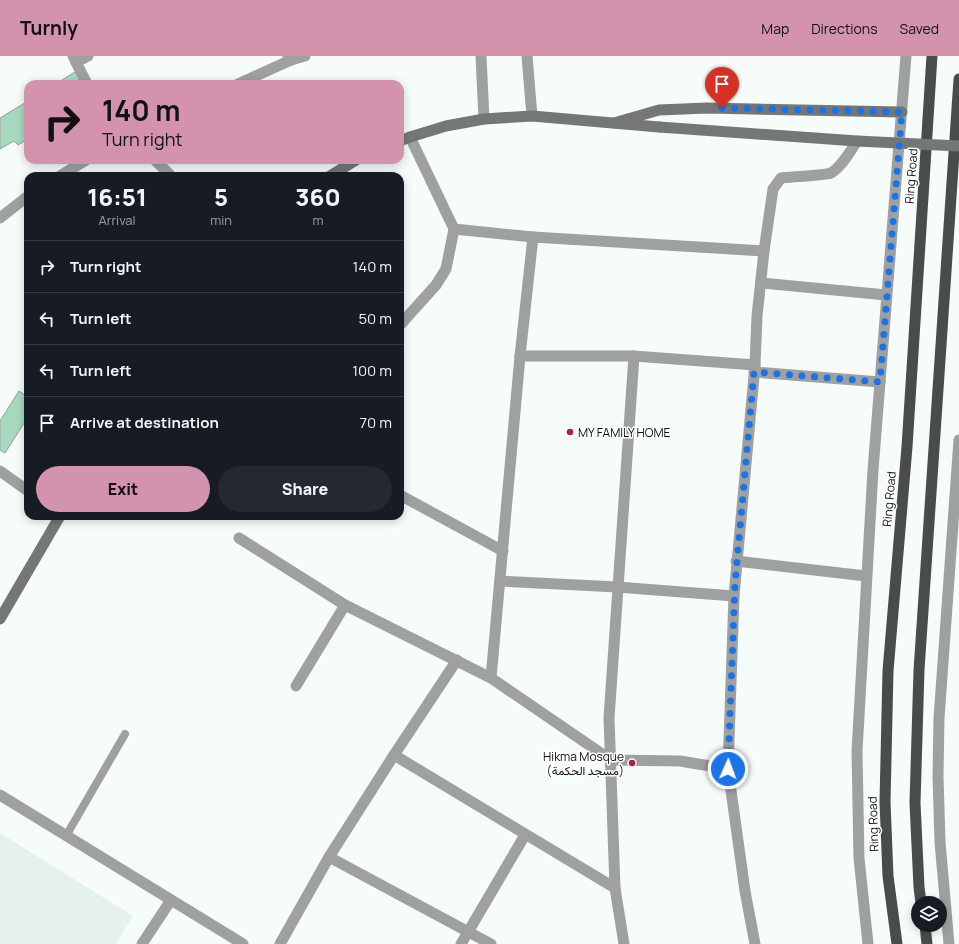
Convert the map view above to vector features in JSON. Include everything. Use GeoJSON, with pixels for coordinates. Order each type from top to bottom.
{"type":"FeatureCollection","features":[{"type":"Feature","properties":{"kind":"highway","name":"Ring Road"},"geometry":{"type":"LineString","coordinates":[[897,944],[888,876],[885,802],[888,671],[907,447],[932,56]]}},
{"type":"Feature","properties":{"kind":"highway"},"geometry":{"type":"LineString","coordinates":[[920,896],[915,803],[919,670],[959,79]]}},
{"type":"Feature","properties":{"kind":"highway"},"geometry":{"type":"LineString","coordinates":[[926,932],[928,944]]}},
{"type":"Feature","properties":{"kind":"main road"},"geometry":{"type":"LineString","coordinates":[[614,123],[659,110],[683,108],[902,112]]}},
{"type":"Feature","properties":{"kind":"main road"},"geometry":{"type":"LineString","coordinates":[[404,139],[446,126],[484,119],[532,116],[659,127],[857,141],[959,146]]}},
{"type":"Feature","properties":{"kind":"main road"},"geometry":{"type":"LineString","coordinates":[[336,172],[350,164]]}},
{"type":"Feature","properties":{"kind":"main road"},"geometry":{"type":"LineString","coordinates":[[0,619],[58,520]]}},
{"type":"Feature","properties":{"kind":"street"},"geometry":{"type":"LineString","coordinates":[[85,80],[75,59],[88,56]]}},
{"type":"Feature","properties":{"kind":"street"},"geometry":{"type":"LineString","coordinates":[[246,80],[289,58],[304,56]]}},
{"type":"Feature","properties":{"kind":"street"},"geometry":{"type":"LineString","coordinates":[[481,56],[484,119]]}},
{"type":"Feature","properties":{"kind":"street"},"geometry":{"type":"LineString","coordinates":[[527,56],[532,116]]}},
{"type":"Feature","properties":{"kind":"street"},"geometry":{"type":"LineString","coordinates":[[868,944],[859,858],[857,751],[866,576],[886,295],[906,56]]}},
{"type":"Feature","properties":{"kind":"street"},"geometry":{"type":"LineString","coordinates":[[404,321],[436,285],[446,269],[454,229],[410,137]]}},
{"type":"Feature","properties":{"kind":"street"},"geometry":{"type":"LineString","coordinates":[[755,944],[745,892],[728,769],[736,561],[755,368],[757,316],[764,251],[773,188],[781,178],[830,174],[841,164],[857,141]]}},
{"type":"Feature","properties":{"kind":"street"},"geometry":{"type":"LineString","coordinates":[[66,172],[80,164]]}},
{"type":"Feature","properties":{"kind":"street"},"geometry":{"type":"LineString","coordinates":[[159,164],[167,172]]}},
{"type":"Feature","properties":{"kind":"street"},"geometry":{"type":"LineString","coordinates":[[0,218],[24,199]]}},
{"type":"Feature","properties":{"kind":"street"},"geometry":{"type":"LineString","coordinates":[[454,229],[533,237],[764,251]]}},
{"type":"Feature","properties":{"kind":"street"},"geometry":{"type":"LineString","coordinates":[[491,678],[520,356],[533,237]]}},
{"type":"Feature","properties":{"kind":"street"},"geometry":{"type":"LineString","coordinates":[[761,283],[886,295]]}},
{"type":"Feature","properties":{"kind":"street"},"geometry":{"type":"LineString","coordinates":[[520,356],[634,356],[880,382]]}},
{"type":"Feature","properties":{"kind":"street"},"geometry":{"type":"LineString","coordinates":[[624,944],[615,888],[609,718],[634,356]]}},
{"type":"Feature","properties":{"kind":"street"},"geometry":{"type":"LineString","coordinates":[[949,944],[940,842],[938,776],[939,718],[959,440]]}},
{"type":"Feature","properties":{"kind":"street"},"geometry":{"type":"LineString","coordinates":[[0,471],[24,488]]}},
{"type":"Feature","properties":{"kind":"street"},"geometry":{"type":"LineString","coordinates":[[404,496],[503,551]]}},
{"type":"Feature","properties":{"kind":"street"},"geometry":{"type":"LineString","coordinates":[[239,538],[345,605],[491,678],[611,760],[680,761],[728,769]]}},
{"type":"Feature","properties":{"kind":"street"},"geometry":{"type":"LineString","coordinates":[[736,561],[866,576]]}},
{"type":"Feature","properties":{"kind":"street"},"geometry":{"type":"LineString","coordinates":[[500,581],[618,587],[734,596]]}},
{"type":"Feature","properties":{"kind":"street"},"geometry":{"type":"LineString","coordinates":[[296,686],[345,605]]}},
{"type":"Feature","properties":{"kind":"street"},"geometry":{"type":"LineString","coordinates":[[280,944],[329,857],[457,660]]}},
{"type":"Feature","properties":{"kind":"street"},"geometry":{"type":"LineString","coordinates":[[394,755],[615,888]]}},
{"type":"Feature","properties":{"kind":"street"},"geometry":{"type":"LineString","coordinates":[[0,795],[243,944]]}},
{"type":"Feature","properties":{"kind":"street"},"geometry":{"type":"LineString","coordinates":[[461,944],[525,835]]}},
{"type":"Feature","properties":{"kind":"street"},"geometry":{"type":"LineString","coordinates":[[329,857],[491,944]]}},
{"type":"Feature","properties":{"kind":"street"},"geometry":{"type":"LineString","coordinates":[[142,944],[171,900]]}},
{"type":"Feature","properties":{"kind":"lane"},"geometry":{"type":"LineString","coordinates":[[66,836],[125,734]]}},
{"type":"Feature","properties":{"kind":"shaded area"},"geometry":{"type":"Polygon","coordinates":[[[0,833],[133,916],[116,944],[0,944],[0,833]]]}},
{"type":"Feature","properties":{"kind":"building"},"geometry":{"type":"Polygon","coordinates":[[[78,70],[84,80],[62,80],[78,70]]]}},
{"type":"Feature","properties":{"kind":"building"},"geometry":{"type":"Polygon","coordinates":[[[24,103],[24,141],[18,145],[14,141],[0,149],[0,118],[24,103]]]}},
{"type":"Feature","properties":{"kind":"building"},"geometry":{"type":"Polygon","coordinates":[[[19,391],[24,394],[24,423],[5,453],[0,450],[0,421],[19,391]]]}},
{"type":"Feature","properties":{"kind":"place","name":"MY FAMILY HOME"},"geometry":{"type":"Point","coordinates":[570,432]}},
{"type":"Feature","properties":{"kind":"place","name":"Hikma Mosque (مسجد الحكمة)"},"geometry":{"type":"Point","coordinates":[632,763]}},
{"type":"Feature","properties":{"kind":"route"},"geometry":{"type":"LineString","coordinates":[[722,108],[902,112],[880,382],[754,372],[736,561],[728,769]]}}]}
